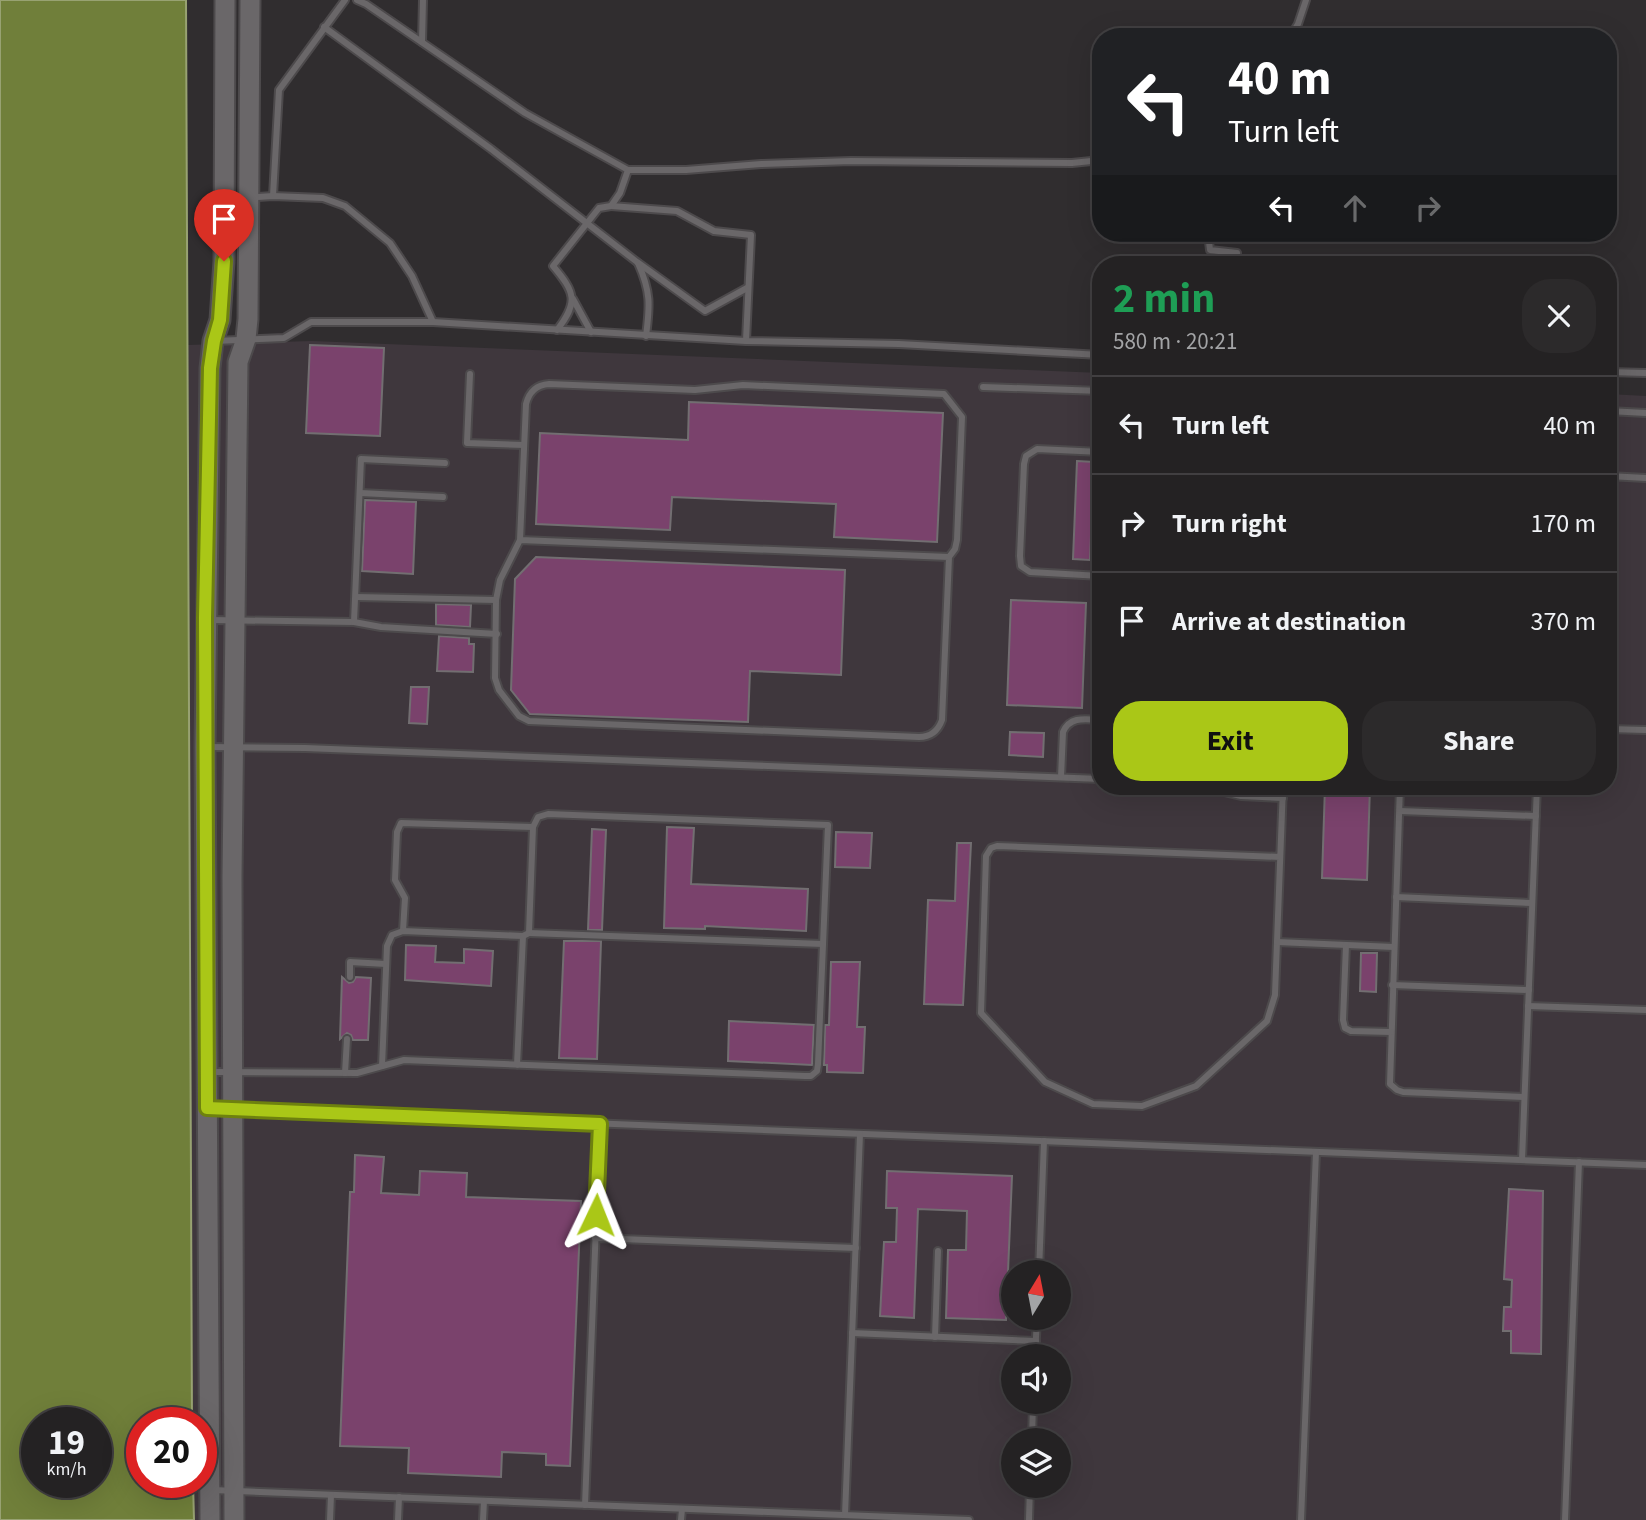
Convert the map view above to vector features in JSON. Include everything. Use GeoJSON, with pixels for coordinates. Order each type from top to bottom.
{"type":"FeatureCollection","features":[{"type":"Feature","properties":{"kind":"street"},"geometry":{"type":"LineString","coordinates":[[209,1407],[205,620],[210,368],[220,320],[225,199],[225,0]]}},
{"type":"Feature","properties":{"kind":"street"},"geometry":{"type":"LineString","coordinates":[[234,1520],[232,877],[238,362],[246,339],[250,0]]}},
{"type":"Feature","properties":{"kind":"street"},"geometry":{"type":"LineString","coordinates":[[210,1498],[210,1520]]}},
{"type":"Feature","properties":{"kind":"lane"},"geometry":{"type":"LineString","coordinates":[[273,196],[279,90],[345,0]]}},
{"type":"Feature","properties":{"kind":"lane"},"geometry":{"type":"LineString","coordinates":[[357,0],[525,113],[628,170],[686,170],[850,161],[1092,161]]}},
{"type":"Feature","properties":{"kind":"lane"},"geometry":{"type":"LineString","coordinates":[[422,42],[423,0]]}},
{"type":"Feature","properties":{"kind":"lane"},"geometry":{"type":"LineString","coordinates":[[1296,28],[1306,0]]}},
{"type":"Feature","properties":{"kind":"lane"},"geometry":{"type":"LineString","coordinates":[[324,27],[705,311],[747,288]]}},
{"type":"Feature","properties":{"kind":"lane"},"geometry":{"type":"LineString","coordinates":[[611,206],[620,193],[628,170]]}},
{"type":"Feature","properties":{"kind":"lane"},"geometry":{"type":"LineString","coordinates":[[225,199],[273,196],[323,198],[345,206],[390,243],[412,276],[433,322]]}},
{"type":"Feature","properties":{"kind":"lane"},"geometry":{"type":"LineString","coordinates":[[591,332],[573,299],[570,287],[553,267],[599,208],[611,206],[677,211],[714,231],[751,235],[746,341]]}},
{"type":"Feature","properties":{"kind":"lane"},"geometry":{"type":"LineString","coordinates":[[1209,242],[1210,250],[1237,253],[1237,256]]}},
{"type":"Feature","properties":{"kind":"lane"},"geometry":{"type":"LineString","coordinates":[[637,262],[648,285],[646,336]]}},
{"type":"Feature","properties":{"kind":"lane"},"geometry":{"type":"LineString","coordinates":[[557,330],[570,313],[573,299]]}},
{"type":"Feature","properties":{"kind":"lane"},"geometry":{"type":"LineString","coordinates":[[214,341],[284,338],[311,323],[433,322],[746,341],[899,344],[1092,355]]}},
{"type":"Feature","properties":{"kind":"lane"},"geometry":{"type":"LineString","coordinates":[[1617,372],[1646,373]]}},
{"type":"Feature","properties":{"kind":"lane"},"geometry":{"type":"LineString","coordinates":[[470,374],[467,443],[524,445]]}},
{"type":"Feature","properties":{"kind":"lane"},"geometry":{"type":"LineString","coordinates":[[544,384],[695,390],[743,385],[941,393],[962,417],[957,540],[955,550],[949,557],[943,720],[937,731],[925,737],[526,721],[519,716],[496,684],[496,600],[500,580],[520,540],[527,400],[535,388],[544,384]]}},
{"type":"Feature","properties":{"kind":"lane"},"geometry":{"type":"LineString","coordinates":[[983,387],[1092,391]]}},
{"type":"Feature","properties":{"kind":"lane"},"geometry":{"type":"LineString","coordinates":[[1617,411],[1646,413]]}},
{"type":"Feature","properties":{"kind":"lane"},"geometry":{"type":"LineString","coordinates":[[1092,452],[1037,449],[1026,456],[1020,556],[1021,566],[1030,572],[1092,575]]}},
{"type":"Feature","properties":{"kind":"lane"},"geometry":{"type":"LineString","coordinates":[[355,622],[361,459],[445,463]]}},
{"type":"Feature","properties":{"kind":"lane"},"geometry":{"type":"LineString","coordinates":[[1617,476],[1646,478]]}},
{"type":"Feature","properties":{"kind":"lane"},"geometry":{"type":"LineString","coordinates":[[360,493],[443,496]]}},
{"type":"Feature","properties":{"kind":"lane"},"geometry":{"type":"LineString","coordinates":[[520,540],[949,557]]}},
{"type":"Feature","properties":{"kind":"lane"},"geometry":{"type":"LineString","coordinates":[[356,597],[496,600]]}},
{"type":"Feature","properties":{"kind":"lane"},"geometry":{"type":"LineString","coordinates":[[205,620],[355,622],[381,627],[496,634]]}},
{"type":"Feature","properties":{"kind":"lane"},"geometry":{"type":"LineString","coordinates":[[1061,778],[1063,732],[1066,726],[1077,719],[1092,720]]}},
{"type":"Feature","properties":{"kind":"lane"},"geometry":{"type":"LineString","coordinates":[[1617,729],[1646,730]]}},
{"type":"Feature","properties":{"kind":"lane"},"geometry":{"type":"LineString","coordinates":[[205,747],[305,748],[1092,779]]}},
{"type":"Feature","properties":{"kind":"lane"},"geometry":{"type":"LineString","coordinates":[[1237,795],[1283,798],[1275,995],[1267,1021],[1195,1087],[1144,1106],[1093,1104],[1045,1082],[980,1010],[986,856],[993,847],[1280,857]]}},
{"type":"Feature","properties":{"kind":"lane"},"geometry":{"type":"LineString","coordinates":[[1400,795],[1390,1084],[1397,1090],[1524,1097]]}},
{"type":"Feature","properties":{"kind":"lane"},"geometry":{"type":"LineString","coordinates":[[1522,1160],[1537,795]]}},
{"type":"Feature","properties":{"kind":"lane"},"geometry":{"type":"LineString","coordinates":[[1399,811],[1536,816]]}},
{"type":"Feature","properties":{"kind":"lane"},"geometry":{"type":"LineString","coordinates":[[207,1072],[361,1073],[404,1060],[517,1065],[811,1076],[818,1066],[828,825],[548,814],[538,817],[533,827],[517,1065]]}},
{"type":"Feature","properties":{"kind":"lane"},"geometry":{"type":"LineString","coordinates":[[403,931],[405,898],[395,880],[397,835],[401,823],[533,827]]}},
{"type":"Feature","properties":{"kind":"lane"},"geometry":{"type":"LineString","coordinates":[[1396,897],[1532,903]]}},
{"type":"Feature","properties":{"kind":"lane"},"geometry":{"type":"LineString","coordinates":[[382,1066],[386,964],[390,938],[403,931],[823,944]]}},
{"type":"Feature","properties":{"kind":"lane"},"geometry":{"type":"LineString","coordinates":[[1277,942],[1394,947]]}},
{"type":"Feature","properties":{"kind":"lane"},"geometry":{"type":"LineString","coordinates":[[1346,945],[1345,1028],[1351,1031],[1391,1032]]}},
{"type":"Feature","properties":{"kind":"lane"},"geometry":{"type":"LineString","coordinates":[[350,977],[350,962],[386,964]]}},
{"type":"Feature","properties":{"kind":"lane"},"geometry":{"type":"LineString","coordinates":[[1392,985],[1529,990]]}},
{"type":"Feature","properties":{"kind":"lane"},"geometry":{"type":"LineString","coordinates":[[1528,1006],[1646,1010]]}},
{"type":"Feature","properties":{"kind":"lane"},"geometry":{"type":"LineString","coordinates":[[345,1073],[347,1039]]}},
{"type":"Feature","properties":{"kind":"lane"},"geometry":{"type":"LineString","coordinates":[[207,1108],[1646,1165]]}},
{"type":"Feature","properties":{"kind":"lane"},"geometry":{"type":"LineString","coordinates":[[584,1505],[600,1124]]}},
{"type":"Feature","properties":{"kind":"lane"},"geometry":{"type":"LineString","coordinates":[[845,1515],[860,1134]]}},
{"type":"Feature","properties":{"kind":"lane"},"geometry":{"type":"LineString","coordinates":[[1039,1260],[1044,1141]]}},
{"type":"Feature","properties":{"kind":"lane"},"geometry":{"type":"LineString","coordinates":[[1301,1520],[1316,1152]]}},
{"type":"Feature","properties":{"kind":"lane"},"geometry":{"type":"LineString","coordinates":[[1565,1520],[1579,1162]]}},
{"type":"Feature","properties":{"kind":"lane"},"geometry":{"type":"LineString","coordinates":[[595,1238],[856,1248]]}},
{"type":"Feature","properties":{"kind":"lane"},"geometry":{"type":"LineString","coordinates":[[935,1337],[938,1251]]}},
{"type":"Feature","properties":{"kind":"lane"},"geometry":{"type":"LineString","coordinates":[[1036,1330],[1036,1344]]}},
{"type":"Feature","properties":{"kind":"lane"},"geometry":{"type":"LineString","coordinates":[[852,1333],[1036,1340]]}},
{"type":"Feature","properties":{"kind":"lane"},"geometry":{"type":"LineString","coordinates":[[217,1490],[969,1520]]}},
{"type":"Feature","properties":{"kind":"lane"},"geometry":{"type":"LineString","coordinates":[[330,1520],[331,1495]]}},
{"type":"Feature","properties":{"kind":"lane"},"geometry":{"type":"LineString","coordinates":[[398,1520],[399,1497]]}},
{"type":"Feature","properties":{"kind":"lane"},"geometry":{"type":"LineString","coordinates":[[1029,1520],[1030,1498]]}},
{"type":"Feature","properties":{"kind":"lane"},"geometry":{"type":"LineString","coordinates":[[483,1520],[484,1501]]}},
{"type":"Feature","properties":{"kind":"lane"},"geometry":{"type":"LineString","coordinates":[[681,1520],[682,1509]]}},
{"type":"Feature","properties":{"kind":"shaded area"},"geometry":{"type":"Polygon","coordinates":[[[0,0],[186,0],[192,1407],[126,1407],[126,1498],[193,1498],[194,1520],[0,1520],[0,0]]]}},
{"type":"Feature","properties":{"kind":"shaded area"},"geometry":{"type":"Polygon","coordinates":[[[312,341],[1092,373],[1092,795],[1617,795],[1617,394],[1646,396],[1646,1520],[194,1520],[193,1498],[217,1498],[217,1407],[192,1407],[188,345],[312,341]]]}},
{"type":"Feature","properties":{"kind":"building"},"geometry":{"type":"Polygon","coordinates":[[[310,345],[384,348],[380,436],[306,433],[310,345]]]}},
{"type":"Feature","properties":{"kind":"building"},"geometry":{"type":"Polygon","coordinates":[[[689,402],[943,413],[937,542],[834,537],[836,504],[672,497],[670,530],[536,524],[540,433],[688,440],[689,402]]]}},
{"type":"Feature","properties":{"kind":"building"},"geometry":{"type":"Polygon","coordinates":[[[1077,461],[1092,462],[1090,560],[1073,559],[1077,461]]]}},
{"type":"Feature","properties":{"kind":"building"},"geometry":{"type":"Polygon","coordinates":[[[365,500],[416,502],[413,574],[362,571],[365,500]]]}},
{"type":"Feature","properties":{"kind":"building"},"geometry":{"type":"Polygon","coordinates":[[[536,557],[845,570],[841,675],[750,671],[748,722],[530,714],[511,690],[515,579],[536,557]]]}},
{"type":"Feature","properties":{"kind":"building"},"geometry":{"type":"Polygon","coordinates":[[[1011,600],[1086,603],[1082,708],[1007,705],[1011,600]]]}},
{"type":"Feature","properties":{"kind":"building"},"geometry":{"type":"Polygon","coordinates":[[[436,604],[471,605],[470,627],[436,625],[436,604]]]}},
{"type":"Feature","properties":{"kind":"building"},"geometry":{"type":"Polygon","coordinates":[[[439,636],[469,638],[469,644],[474,644],[473,672],[437,671],[439,636]]]}},
{"type":"Feature","properties":{"kind":"building"},"geometry":{"type":"Polygon","coordinates":[[[411,687],[429,687],[427,724],[409,723],[411,687]]]}},
{"type":"Feature","properties":{"kind":"building"},"geometry":{"type":"Polygon","coordinates":[[[1010,732],[1044,733],[1043,757],[1009,755],[1010,732]]]}},
{"type":"Feature","properties":{"kind":"building"},"geometry":{"type":"Polygon","coordinates":[[[1325,795],[1370,795],[1367,880],[1322,878],[1325,795]]]}},
{"type":"Feature","properties":{"kind":"building"},"geometry":{"type":"Polygon","coordinates":[[[667,827],[694,828],[691,884],[808,889],[806,931],[705,926],[705,929],[664,928],[667,827]]]}},
{"type":"Feature","properties":{"kind":"building"},"geometry":{"type":"Polygon","coordinates":[[[592,829],[606,830],[602,930],[588,930],[592,829]]]}},
{"type":"Feature","properties":{"kind":"building"},"geometry":{"type":"Polygon","coordinates":[[[836,832],[872,833],[870,868],[835,867],[836,832]]]}},
{"type":"Feature","properties":{"kind":"building"},"geometry":{"type":"Polygon","coordinates":[[[957,843],[971,843],[963,1005],[924,1004],[928,900],[955,901],[957,843]]]}},
{"type":"Feature","properties":{"kind":"building"},"geometry":{"type":"Polygon","coordinates":[[[564,941],[601,941],[597,1059],[559,1058],[564,941]]]}},
{"type":"Feature","properties":{"kind":"building"},"geometry":{"type":"Polygon","coordinates":[[[406,945],[436,946],[435,962],[464,963],[464,949],[493,951],[491,986],[405,980],[406,945]]]}},
{"type":"Feature","properties":{"kind":"building"},"geometry":{"type":"Polygon","coordinates":[[[1361,953],[1377,953],[1376,992],[1360,991],[1361,953]]]}},
{"type":"Feature","properties":{"kind":"building"},"geometry":{"type":"Polygon","coordinates":[[[831,962],[860,962],[857,1027],[865,1027],[863,1073],[827,1072],[827,1065],[824,1065],[825,1025],[829,1025],[831,962]]]}},
{"type":"Feature","properties":{"kind":"building"},"geometry":{"type":"Polygon","coordinates":[[[342,977],[349,983],[356,977],[371,978],[368,1040],[353,1040],[347,1033],[340,1039],[342,977]]]}},
{"type":"Feature","properties":{"kind":"building"},"geometry":{"type":"Polygon","coordinates":[[[729,1021],[814,1025],[812,1065],[728,1061],[729,1021]]]}},
{"type":"Feature","properties":{"kind":"building"},"geometry":{"type":"Polygon","coordinates":[[[355,1155],[384,1157],[381,1193],[419,1195],[420,1171],[467,1173],[466,1197],[581,1201],[570,1466],[546,1465],[546,1454],[502,1452],[501,1477],[408,1473],[409,1448],[340,1446],[350,1192],[354,1192],[355,1155]]]}},
{"type":"Feature","properties":{"kind":"building"},"geometry":{"type":"Polygon","coordinates":[[[887,1171],[1012,1176],[1008,1260],[1001,1260],[1001,1320],[946,1318],[948,1250],[966,1250],[967,1211],[918,1209],[914,1318],[880,1316],[884,1242],[896,1242],[897,1208],[886,1208],[887,1171]]]}},
{"type":"Feature","properties":{"kind":"building"},"geometry":{"type":"Polygon","coordinates":[[[1509,1189],[1543,1191],[1541,1354],[1511,1353],[1511,1331],[1503,1331],[1504,1307],[1511,1307],[1512,1280],[1504,1279],[1509,1189]]]}},
{"type":"Feature","properties":{"kind":"route"},"geometry":{"type":"LineString","coordinates":[[224,261],[220,320],[210,368],[205,618],[207,1108],[600,1124],[596,1215]]}}]}
